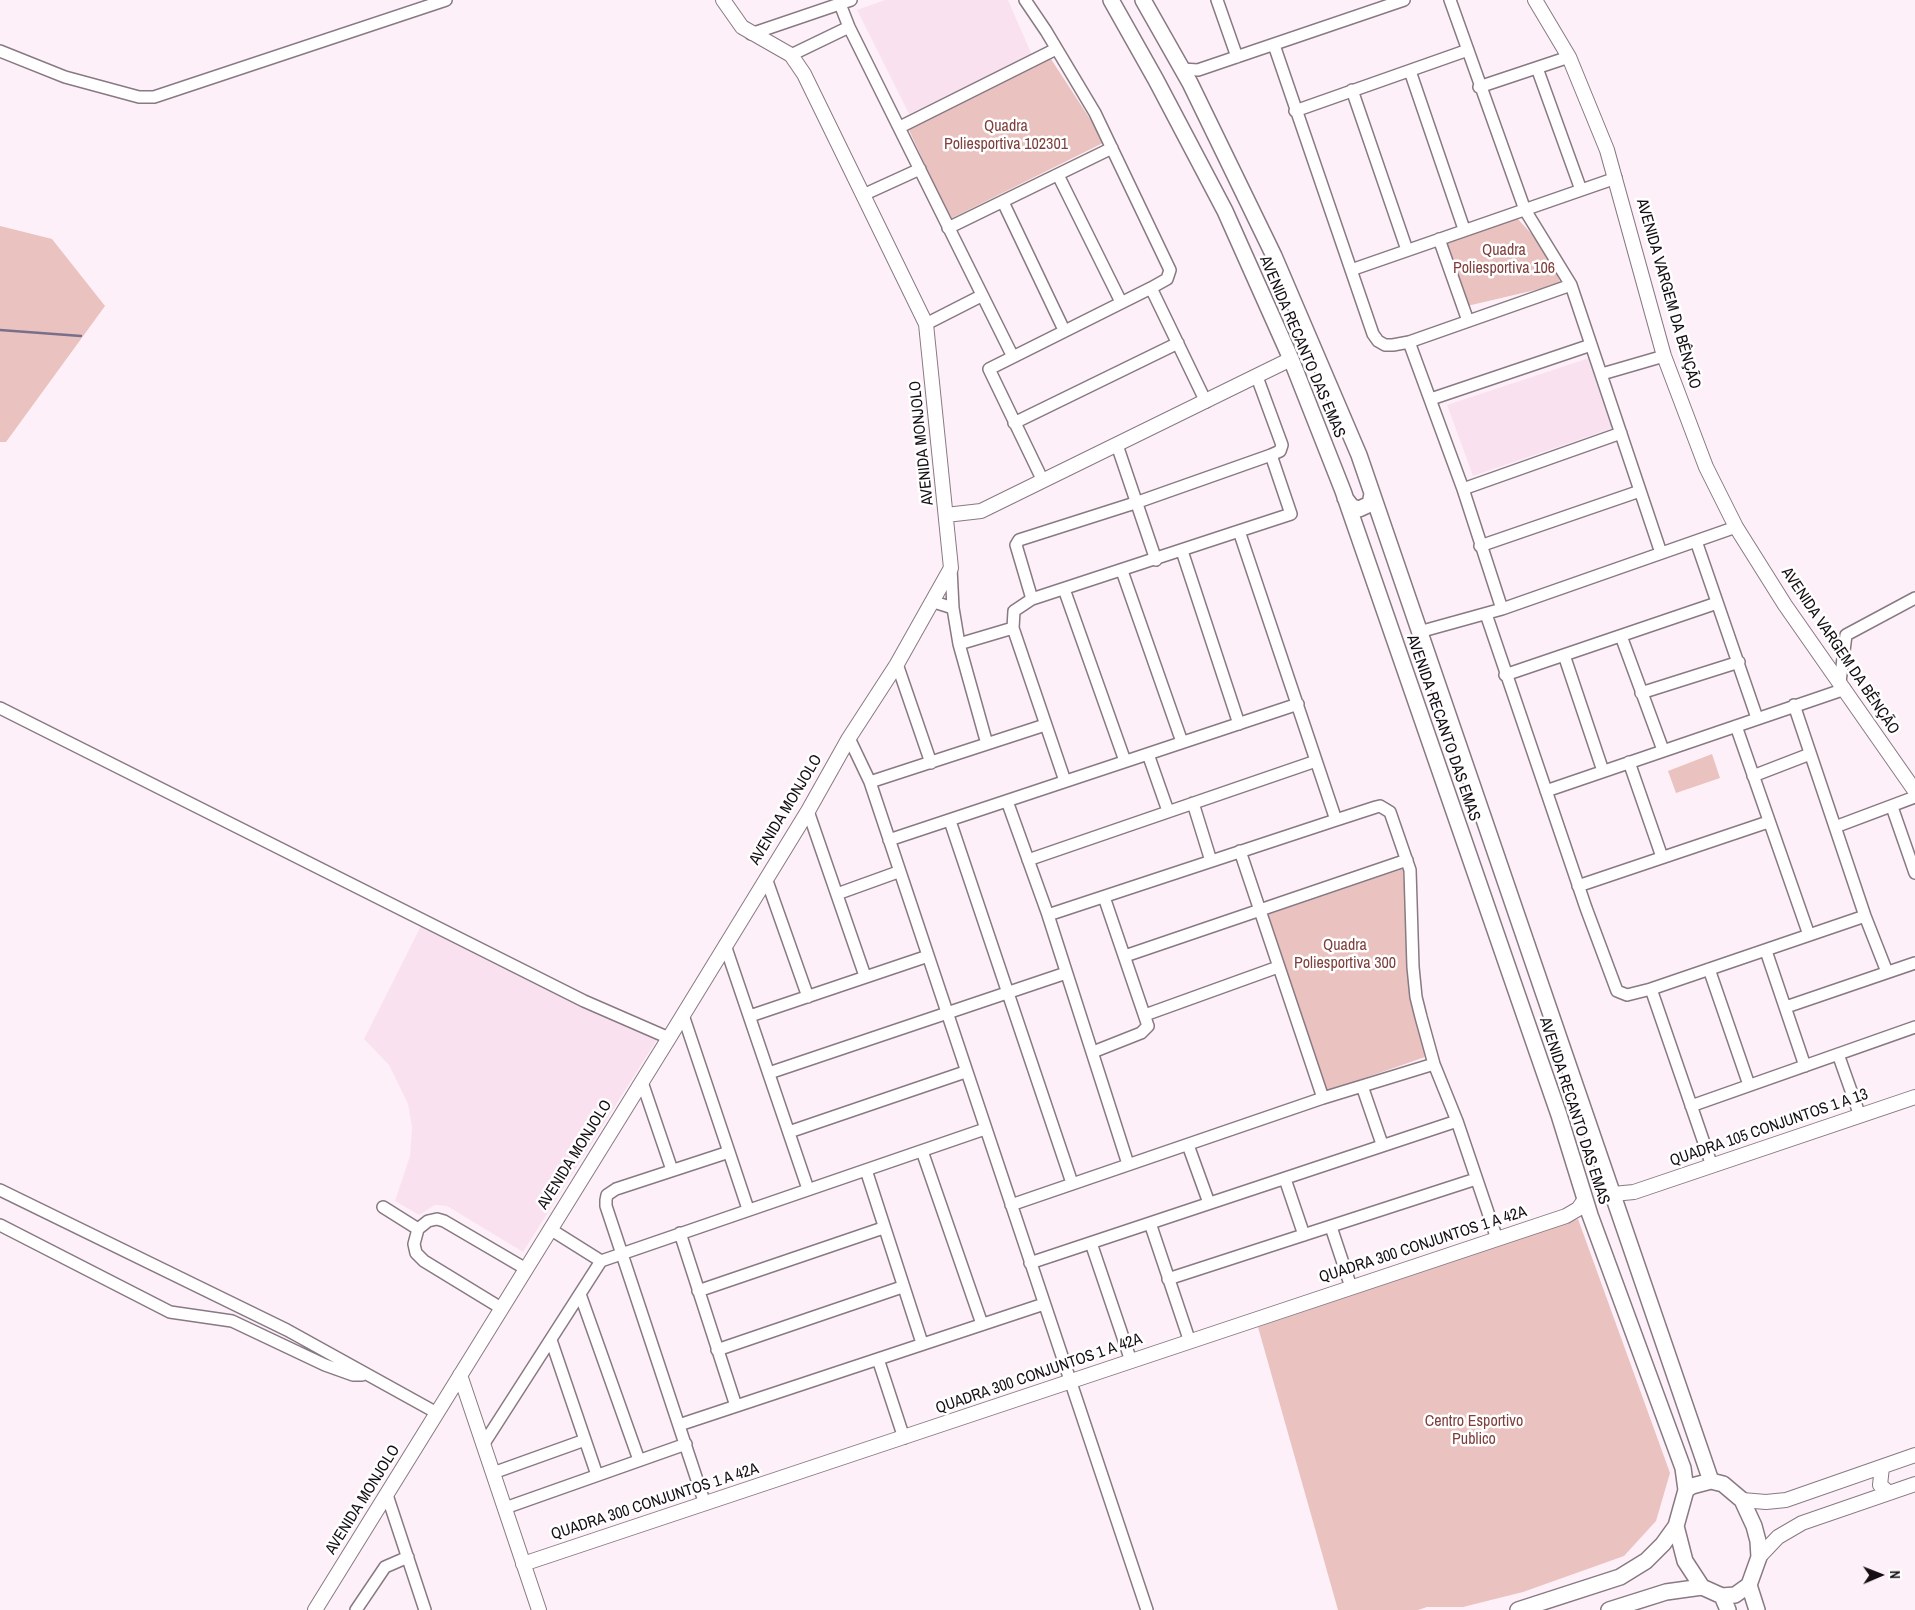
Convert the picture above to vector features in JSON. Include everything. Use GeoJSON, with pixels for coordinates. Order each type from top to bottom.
{"type":"FeatureCollection","features":[{"type":"Feature","properties":{"kind":"main road","name":"AVENIDA RECANTO DAS EMAS"},"geometry":{"type":"LineString","coordinates":[[1111,0],[1220,202],[1291,359],[1345,498],[1559,1116],[1590,1215],[1682,1468],[1686,1490]]}},
{"type":"Feature","properties":{"kind":"main road","name":"AVENIDA RECANTO DAS EMAS"},"geometry":{"type":"LineString","coordinates":[[1142,0],[1182,69],[1194,77],[1215,135],[1282,274],[1359,455],[1710,1481]]}},
{"type":"Feature","properties":{"kind":"main road"},"geometry":{"type":"LineString","coordinates":[[1193,149],[1206,150],[1214,141],[1215,135]]}},
{"type":"Feature","properties":{"kind":"main road"},"geometry":{"type":"LineString","coordinates":[[1220,202],[1232,195],[1245,197]]}},
{"type":"Feature","properties":{"kind":"main road"},"geometry":{"type":"LineString","coordinates":[[1345,498],[1352,507],[1359,509],[1370,504],[1372,494]]}},
{"type":"Feature","properties":{"kind":"main road"},"geometry":{"type":"LineString","coordinates":[[1358,538],[1359,528],[1362,524],[1376,522],[1383,528]]}},
{"type":"Feature","properties":{"kind":"main road"},"geometry":{"type":"LineString","coordinates":[[1559,1116],[1565,1119],[1577,1118],[1584,1109]]}},
{"type":"Feature","properties":{"kind":"main road"},"geometry":{"type":"LineString","coordinates":[[1567,1143],[1570,1134],[1580,1129],[1589,1132],[1592,1137]]}},
{"type":"Feature","properties":{"kind":"main road"},"geometry":{"type":"LineString","coordinates":[[1576,1171],[1599,1155]]}},
{"type":"Feature","properties":{"kind":"main road"},"geometry":{"type":"LineString","coordinates":[[1710,1481],[1724,1484],[1742,1500],[1754,1526],[1759,1557],[1749,1586],[1725,1603],[1702,1587],[1685,1562],[1676,1526],[1678,1510],[1686,1490],[1692,1486],[1710,1481]]}},
{"type":"Feature","properties":{"kind":"main road"},"geometry":{"type":"LineString","coordinates":[[1518,1610],[1620,1577],[1646,1561],[1663,1544],[1676,1526]]}},
{"type":"Feature","properties":{"kind":"main road"},"geometry":{"type":"LineString","coordinates":[[1749,1586],[1757,1610]]}},
{"type":"Feature","properties":{"kind":"main road"},"geometry":{"type":"LineString","coordinates":[[1609,1610],[1666,1592],[1702,1587]]}},
{"type":"Feature","properties":{"kind":"street"},"geometry":{"type":"LineString","coordinates":[[0,51],[65,77],[139,97],[154,98],[446,0]]}},
{"type":"Feature","properties":{"kind":"street","name":"AVENIDA MONJOLO"},"geometry":{"type":"LineString","coordinates":[[315,1610],[808,811],[849,738],[934,602],[951,568],[926,324],[804,74],[790,55],[751,34],[738,22],[724,0]]}},
{"type":"Feature","properties":{"kind":"street"},"geometry":{"type":"LineString","coordinates":[[1025,0],[1056,49],[1112,148],[1170,270],[1167,278],[1151,288],[989,369],[1043,481]]}},
{"type":"Feature","properties":{"kind":"street"},"geometry":{"type":"LineString","coordinates":[[1217,0],[1237,57]]}},
{"type":"Feature","properties":{"kind":"street"},"geometry":{"type":"LineString","coordinates":[[1194,77],[1237,57],[1404,0]]}},
{"type":"Feature","properties":{"kind":"street"},"geometry":{"type":"LineString","coordinates":[[1450,0],[1479,87],[1525,210],[1571,285],[1661,553]]}},
{"type":"Feature","properties":{"kind":"street","name":"AVENIDA VARGEM DA BÊNÇÃO"},"geometry":{"type":"LineString","coordinates":[[1535,0],[1569,57],[1607,150],[1664,356],[1706,467],[1736,527],[1786,605],[1915,791]]}},
{"type":"Feature","properties":{"kind":"street"},"geometry":{"type":"LineString","coordinates":[[751,34],[845,2],[849,27],[1012,356]]}},
{"type":"Feature","properties":{"kind":"street"},"geometry":{"type":"LineString","coordinates":[[790,55],[849,27]]}},
{"type":"Feature","properties":{"kind":"street"},"geometry":{"type":"LineString","coordinates":[[1274,45],[1295,111],[1373,334],[1378,341],[1384,345],[1393,346],[1408,342],[1571,285]]}},
{"type":"Feature","properties":{"kind":"street"},"geometry":{"type":"LineString","coordinates":[[900,127],[1056,49]]}},
{"type":"Feature","properties":{"kind":"street"},"geometry":{"type":"LineString","coordinates":[[1295,111],[1468,50]]}},
{"type":"Feature","properties":{"kind":"street"},"geometry":{"type":"LineString","coordinates":[[1479,87],[1569,57]]}},
{"type":"Feature","properties":{"kind":"street"},"geometry":{"type":"LineString","coordinates":[[1537,68],[1581,190]]}},
{"type":"Feature","properties":{"kind":"street"},"geometry":{"type":"LineString","coordinates":[[1410,71],[1464,229]]}},
{"type":"Feature","properties":{"kind":"street"},"geometry":{"type":"LineString","coordinates":[[1352,90],[1407,250]]}},
{"type":"Feature","properties":{"kind":"street"},"geometry":{"type":"LineString","coordinates":[[948,228],[1112,148]]}},
{"type":"Feature","properties":{"kind":"street"},"geometry":{"type":"LineString","coordinates":[[863,195],[920,168]]}},
{"type":"Feature","properties":{"kind":"street"},"geometry":{"type":"LineString","coordinates":[[1058,175],[1121,302]]}},
{"type":"Feature","properties":{"kind":"street"},"geometry":{"type":"LineString","coordinates":[[1351,270],[1464,229],[1616,178]]}},
{"type":"Feature","properties":{"kind":"street"},"geometry":{"type":"LineString","coordinates":[[1003,202],[1064,330]]}},
{"type":"Feature","properties":{"kind":"street"},"geometry":{"type":"LineString","coordinates":[[1438,239],[1468,321]]}},
{"type":"Feature","properties":{"kind":"street"},"geometry":{"type":"LineString","coordinates":[[1151,288],[1206,402]]}},
{"type":"Feature","properties":{"kind":"street"},"geometry":{"type":"LineString","coordinates":[[926,324],[981,296]]}},
{"type":"Feature","properties":{"kind":"street"},"geometry":{"type":"LineString","coordinates":[[1408,342],[1431,399],[1463,489],[1502,609]]}},
{"type":"Feature","properties":{"kind":"street"},"geometry":{"type":"LineString","coordinates":[[1014,423],[1178,343]]}},
{"type":"Feature","properties":{"kind":"street"},"geometry":{"type":"LineString","coordinates":[[1431,399],[1591,345]]}},
{"type":"Feature","properties":{"kind":"street"},"geometry":{"type":"LineString","coordinates":[[1602,374],[1664,356]]}},
{"type":"Feature","properties":{"kind":"street"},"geometry":{"type":"LineString","coordinates":[[946,514],[981,511],[1291,359]]}},
{"type":"Feature","properties":{"kind":"street"},"geometry":{"type":"LineString","coordinates":[[1032,600],[1016,545],[1018,541],[1138,502],[1280,451],[1282,445],[1257,377]]}},
{"type":"Feature","properties":{"kind":"street"},"geometry":{"type":"LineString","coordinates":[[1463,489],[1621,434]]}},
{"type":"Feature","properties":{"kind":"street"},"geometry":{"type":"LineString","coordinates":[[1117,445],[1138,502],[1156,560]]}},
{"type":"Feature","properties":{"kind":"street"},"geometry":{"type":"LineString","coordinates":[[1065,781],[1013,628],[1014,610],[1032,600],[1291,514],[1271,455]]}},
{"type":"Feature","properties":{"kind":"street"},"geometry":{"type":"LineString","coordinates":[[1480,546],[1640,491]]}},
{"type":"Feature","properties":{"kind":"street"},"geometry":{"type":"LineString","coordinates":[[1419,632],[1502,609],[1736,527]]}},
{"type":"Feature","properties":{"kind":"street"},"geometry":{"type":"LineString","coordinates":[[1239,531],[1336,820]]}},
{"type":"Feature","properties":{"kind":"street"},"geometry":{"type":"LineString","coordinates":[[1696,541],[1757,718]]}},
{"type":"Feature","properties":{"kind":"street"},"geometry":{"type":"LineString","coordinates":[[1182,551],[1239,724]]}},
{"type":"Feature","properties":{"kind":"street"},"geometry":{"type":"LineString","coordinates":[[951,568],[959,644],[987,744]]}},
{"type":"Feature","properties":{"kind":"street"},"geometry":{"type":"LineString","coordinates":[[1122,571],[1182,742]]}},
{"type":"Feature","properties":{"kind":"street"},"geometry":{"type":"LineString","coordinates":[[1064,589],[1125,761]]}},
{"type":"Feature","properties":{"kind":"street"},"geometry":{"type":"LineString","coordinates":[[1546,791],[1736,726],[1842,686],[1846,635],[1915,598]]}},
{"type":"Feature","properties":{"kind":"street"},"geometry":{"type":"LineString","coordinates":[[934,602],[954,608]]}},
{"type":"Feature","properties":{"kind":"street"},"geometry":{"type":"LineString","coordinates":[[1505,675],[1717,603]]}},
{"type":"Feature","properties":{"kind":"street"},"geometry":{"type":"LineString","coordinates":[[1486,614],[1505,675],[1578,886],[1614,986],[1620,993],[1627,995],[1651,989],[1865,916]]}},
{"type":"Feature","properties":{"kind":"street"},"geometry":{"type":"LineString","coordinates":[[959,644],[1013,628]]}},
{"type":"Feature","properties":{"kind":"street"},"geometry":{"type":"LineString","coordinates":[[1621,636],[1663,750]]}},
{"type":"Feature","properties":{"kind":"street"},"geometry":{"type":"LineString","coordinates":[[1564,655],[1603,771]]}},
{"type":"Feature","properties":{"kind":"street"},"geometry":{"type":"LineString","coordinates":[[1641,693],[1738,662]]}},
{"type":"Feature","properties":{"kind":"street"},"geometry":{"type":"LineString","coordinates":[[897,664],[931,763]]}},
{"type":"Feature","properties":{"kind":"street"},"geometry":{"type":"LineString","coordinates":[[889,840],[1298,704]]}},
{"type":"Feature","properties":{"kind":"street"},"geometry":{"type":"LineString","coordinates":[[1794,705],[1865,916],[1887,972]]}},
{"type":"Feature","properties":{"kind":"street"},"geometry":{"type":"LineString","coordinates":[[0,708],[584,1001],[669,1038]]}},
{"type":"Feature","properties":{"kind":"street"},"geometry":{"type":"LineString","coordinates":[[870,782],[1045,725]]}},
{"type":"Feature","properties":{"kind":"street"},"geometry":{"type":"LineString","coordinates":[[1736,726],[1809,935]]}},
{"type":"Feature","properties":{"kind":"street"},"geometry":{"type":"LineString","coordinates":[[849,738],[870,782],[898,872],[928,956],[1147,1610]]}},
{"type":"Feature","properties":{"kind":"street"},"geometry":{"type":"LineString","coordinates":[[1148,754],[1168,811]]}},
{"type":"Feature","properties":{"kind":"street"},"geometry":{"type":"LineString","coordinates":[[1753,776],[1810,754]]}},
{"type":"Feature","properties":{"kind":"street"},"geometry":{"type":"LineString","coordinates":[[1028,860],[1316,761]]}},
{"type":"Feature","properties":{"kind":"street"},"geometry":{"type":"LineString","coordinates":[[1630,762],[1662,857]]}},
{"type":"Feature","properties":{"kind":"street"},"geometry":{"type":"LineString","coordinates":[[1835,827],[1915,797]]}},
{"type":"Feature","properties":{"kind":"street"},"geometry":{"type":"LineString","coordinates":[[1007,801],[1048,915],[1128,1164]]}},
{"type":"Feature","properties":{"kind":"street"},"geometry":{"type":"LineString","coordinates":[[1193,803],[1211,861]]}},
{"type":"Feature","properties":{"kind":"street"},"geometry":{"type":"LineString","coordinates":[[1048,915],[1376,807],[1388,809],[1407,860],[1410,880],[1416,997],[1434,1064],[1457,1121],[1497,1239]]}},
{"type":"Feature","properties":{"kind":"street"},"geometry":{"type":"LineString","coordinates":[[1892,807],[1915,873]]}},
{"type":"Feature","properties":{"kind":"street"},"geometry":{"type":"LineString","coordinates":[[808,811],[865,976]]}},
{"type":"Feature","properties":{"kind":"street"},"geometry":{"type":"LineString","coordinates":[[950,821],[1072,1183]]}},
{"type":"Feature","properties":{"kind":"street"},"geometry":{"type":"LineString","coordinates":[[1578,886],[1768,822]]}},
{"type":"Feature","properties":{"kind":"street"},"geometry":{"type":"LineString","coordinates":[[1240,851],[1323,1098]]}},
{"type":"Feature","properties":{"kind":"street"},"geometry":{"type":"LineString","coordinates":[[1125,956],[1260,912],[1407,860]]}},
{"type":"Feature","properties":{"kind":"street"},"geometry":{"type":"LineString","coordinates":[[837,894],[898,872]]}},
{"type":"Feature","properties":{"kind":"street"},"geometry":{"type":"LineString","coordinates":[[766,878],[808,996]]}},
{"type":"Feature","properties":{"kind":"street"},"geometry":{"type":"LineString","coordinates":[[1093,1052],[1146,1030],[1145,1015],[1104,897]]}},
{"type":"Feature","properties":{"kind":"street"},"geometry":{"type":"LineString","coordinates":[[725,944],[808,1190]]}},
{"type":"Feature","properties":{"kind":"street"},"geometry":{"type":"LineString","coordinates":[[1766,951],[1805,1066]]}},
{"type":"Feature","properties":{"kind":"street"},"geometry":{"type":"LineString","coordinates":[[750,1016],[928,956]]}},
{"type":"Feature","properties":{"kind":"street"},"geometry":{"type":"LineString","coordinates":[[1786,1007],[1915,963]]}},
{"type":"Feature","properties":{"kind":"street"},"geometry":{"type":"LineString","coordinates":[[1145,1015],[1278,967]]}},
{"type":"Feature","properties":{"kind":"street"},"geometry":{"type":"LineString","coordinates":[[1709,969],[1749,1085]]}},
{"type":"Feature","properties":{"kind":"street"},"geometry":{"type":"LineString","coordinates":[[769,1074],[1066,973]]}},
{"type":"Feature","properties":{"kind":"street"},"geometry":{"type":"LineString","coordinates":[[1651,989],[1712,1166]]}},
{"type":"Feature","properties":{"kind":"street"},"geometry":{"type":"LineString","coordinates":[[683,1015],[748,1209]]}},
{"type":"Feature","properties":{"kind":"street"},"geometry":{"type":"LineString","coordinates":[[1691,1106],[1915,1027]]}},
{"type":"Feature","properties":{"kind":"street"},"geometry":{"type":"LineString","coordinates":[[1838,1054],[1860,1116]]}},
{"type":"Feature","properties":{"kind":"street"},"geometry":{"type":"LineString","coordinates":[[1011,1205],[1323,1098],[1434,1064]]}},
{"type":"Feature","properties":{"kind":"street"},"geometry":{"type":"LineString","coordinates":[[789,1132],[966,1072]]}},
{"type":"Feature","properties":{"kind":"street"},"geometry":{"type":"LineString","coordinates":[[642,1082],[672,1170]]}},
{"type":"Feature","properties":{"kind":"street"},"geometry":{"type":"LineString","coordinates":[[1362,1086],[1382,1144]]}},
{"type":"Feature","properties":{"kind":"street","name":"QUADRA 105 CONJUNTOS 1 A 13"},"geometry":{"type":"LineString","coordinates":[[1614,1199],[1915,1097]]}},
{"type":"Feature","properties":{"kind":"street"},"geometry":{"type":"LineString","coordinates":[[1030,1263],[1286,1179],[1382,1144],[1457,1121]]}},
{"type":"Feature","properties":{"kind":"street"},"geometry":{"type":"LineString","coordinates":[[483,1445],[601,1261],[621,1252],[985,1129]]}},
{"type":"Feature","properties":{"kind":"street"},"geometry":{"type":"LineString","coordinates":[[1188,1145],[1209,1203]]}},
{"type":"Feature","properties":{"kind":"street"},"geometry":{"type":"LineString","coordinates":[[922,1151],[982,1324]]}},
{"type":"Feature","properties":{"kind":"street"},"geometry":{"type":"LineString","coordinates":[[705,1504],[606,1206],[607,1195],[616,1189],[729,1152]]}},
{"type":"Feature","properties":{"kind":"street"},"geometry":{"type":"LineString","coordinates":[[866,1170],[902,1287],[922,1343]]}},
{"type":"Feature","properties":{"kind":"street"},"geometry":{"type":"LineString","coordinates":[[1168,1279],[1476,1178]]}},
{"type":"Feature","properties":{"kind":"street"},"geometry":{"type":"LineString","coordinates":[[1286,1179],[1304,1235]]}},
{"type":"Feature","properties":{"kind":"street"},"geometry":{"type":"LineString","coordinates":[[0,1190],[199,1289],[287,1330],[437,1413]]}},
{"type":"Feature","properties":{"kind":"street","name":"QUADRA 300 CONJUNTOS 1 A 42A"},"geometry":{"type":"LineString","coordinates":[[523,1564],[1566,1216],[1578,1209],[1586,1199]]}},
{"type":"Feature","properties":{"kind":"street"},"geometry":{"type":"LineString","coordinates":[[384,1207],[418,1229]]}},
{"type":"Feature","properties":{"kind":"street","name":"QUADRA 300 CONJUNTOS 1 A 42A"},"geometry":{"type":"LineString","coordinates":[[1566,1216],[1590,1215]]}},
{"type":"Feature","properties":{"kind":"street"},"geometry":{"type":"LineString","coordinates":[[502,1308],[424,1261],[416,1253],[414,1244],[418,1229],[428,1221],[437,1219],[444,1221],[526,1269]]}},
{"type":"Feature","properties":{"kind":"street"},"geometry":{"type":"LineString","coordinates":[[1150,1224],[1190,1342]]}},
{"type":"Feature","properties":{"kind":"street"},"geometry":{"type":"LineString","coordinates":[[0,1225],[170,1312],[232,1321],[324,1364],[353,1375],[366,1375]]}},
{"type":"Feature","properties":{"kind":"street"},"geometry":{"type":"LineString","coordinates":[[1331,1227],[1350,1287]]}},
{"type":"Feature","properties":{"kind":"street"},"geometry":{"type":"LineString","coordinates":[[698,1291],[883,1228]]}},
{"type":"Feature","properties":{"kind":"street"},"geometry":{"type":"LineString","coordinates":[[550,1229],[601,1261]]}},
{"type":"Feature","properties":{"kind":"street"},"geometry":{"type":"LineString","coordinates":[[680,1233],[736,1406]]}},
{"type":"Feature","properties":{"kind":"street"},"geometry":{"type":"LineString","coordinates":[[1091,1243],[1131,1361]]}},
{"type":"Feature","properties":{"kind":"street"},"geometry":{"type":"LineString","coordinates":[[718,1350],[902,1287]]}},
{"type":"Feature","properties":{"kind":"street"},"geometry":{"type":"LineString","coordinates":[[580,1294],[639,1460]]}},
{"type":"Feature","properties":{"kind":"street"},"geometry":{"type":"LineString","coordinates":[[679,1425],[1044,1304]]}},
{"type":"Feature","properties":{"kind":"street"},"geometry":{"type":"LineString","coordinates":[[551,1340],[597,1475]]}},
{"type":"Feature","properties":{"kind":"street"},"geometry":{"type":"LineString","coordinates":[[878,1359],[904,1438]]}},
{"type":"Feature","properties":{"kind":"street"},"geometry":{"type":"LineString","coordinates":[[460,1375],[539,1610]]}},
{"type":"Feature","properties":{"kind":"street"},"geometry":{"type":"LineString","coordinates":[[493,1473],[584,1440]]}},
{"type":"Feature","properties":{"kind":"street"},"geometry":{"type":"LineString","coordinates":[[505,1508],[686,1444]]}},
{"type":"Feature","properties":{"kind":"street"},"geometry":{"type":"LineString","coordinates":[[1742,1500],[1766,1502],[1786,1500],[1915,1455]]}},
{"type":"Feature","properties":{"kind":"street"},"geometry":{"type":"LineString","coordinates":[[1882,1467],[1880,1484],[1889,1493]]}},
{"type":"Feature","properties":{"kind":"street"},"geometry":{"type":"LineString","coordinates":[[1759,1557],[1778,1537],[1802,1523],[1915,1484]]}},
{"type":"Feature","properties":{"kind":"street"},"geometry":{"type":"LineString","coordinates":[[387,1495],[425,1610]]}},
{"type":"Feature","properties":{"kind":"street"},"geometry":{"type":"LineString","coordinates":[[358,1608],[385,1567],[408,1558]]}},
{"type":"Feature","properties":{"kind":"shaded area"},"geometry":{"type":"Polygon","coordinates":[[[885,0],[1008,0],[1032,55],[909,114],[857,10],[885,0]]]}},
{"type":"Feature","properties":{"kind":"shaded area"},"geometry":{"type":"Polygon","coordinates":[[[1589,358],[1613,428],[1473,476],[1447,405],[1589,358]]]}},
{"type":"Feature","properties":{"kind":"shaded area"},"geometry":{"type":"Polygon","coordinates":[[[423,922],[658,1038],[523,1252],[447,1206],[435,1205],[419,1215],[395,1201],[410,1156],[412,1127],[408,1104],[389,1065],[364,1039],[423,922]]]}},
{"type":"Feature","properties":{"kind":"green space","name":"Quadra Poliesportiva 102301"},"geometry":{"type":"Polygon","coordinates":[[[1051,59],[1105,142],[950,219],[909,130],[1051,59]]]}},
{"type":"Feature","properties":{"kind":"green space","name":"Quadra Poliesportiva 106"},"geometry":{"type":"Polygon","coordinates":[[[1517,218],[1547,251],[1561,284],[1467,306],[1444,242],[1517,218]]]}},
{"type":"Feature","properties":{"kind":"green space"},"geometry":{"type":"Polygon","coordinates":[[[0,226],[52,239],[105,306],[6,442],[0,442],[0,226]]]}},
{"type":"Feature","properties":{"kind":"green space"},"geometry":{"type":"Polygon","coordinates":[[[1712,754],[1720,778],[1676,793],[1668,771],[1712,754]]]}},
{"type":"Feature","properties":{"kind":"green space","name":"Quadra Poliesportiva 300"},"geometry":{"type":"Polygon","coordinates":[[[1403,869],[1412,999],[1425,1057],[1325,1092],[1267,915],[1403,869]]]}},
{"type":"Feature","properties":{"kind":"green space","name":"Centro Esportivo Publico"},"geometry":{"type":"Polygon","coordinates":[[[1578,1219],[1670,1473],[1656,1521],[1624,1556],[1523,1592],[1463,1607],[1427,1607],[1418,1610],[1338,1610],[1258,1327],[1578,1219]]]}},
{"type":"Feature","properties":{"kind":"waterway"},"geometry":{"type":"LineString","coordinates":[[0,330],[81,336]]}}]}
